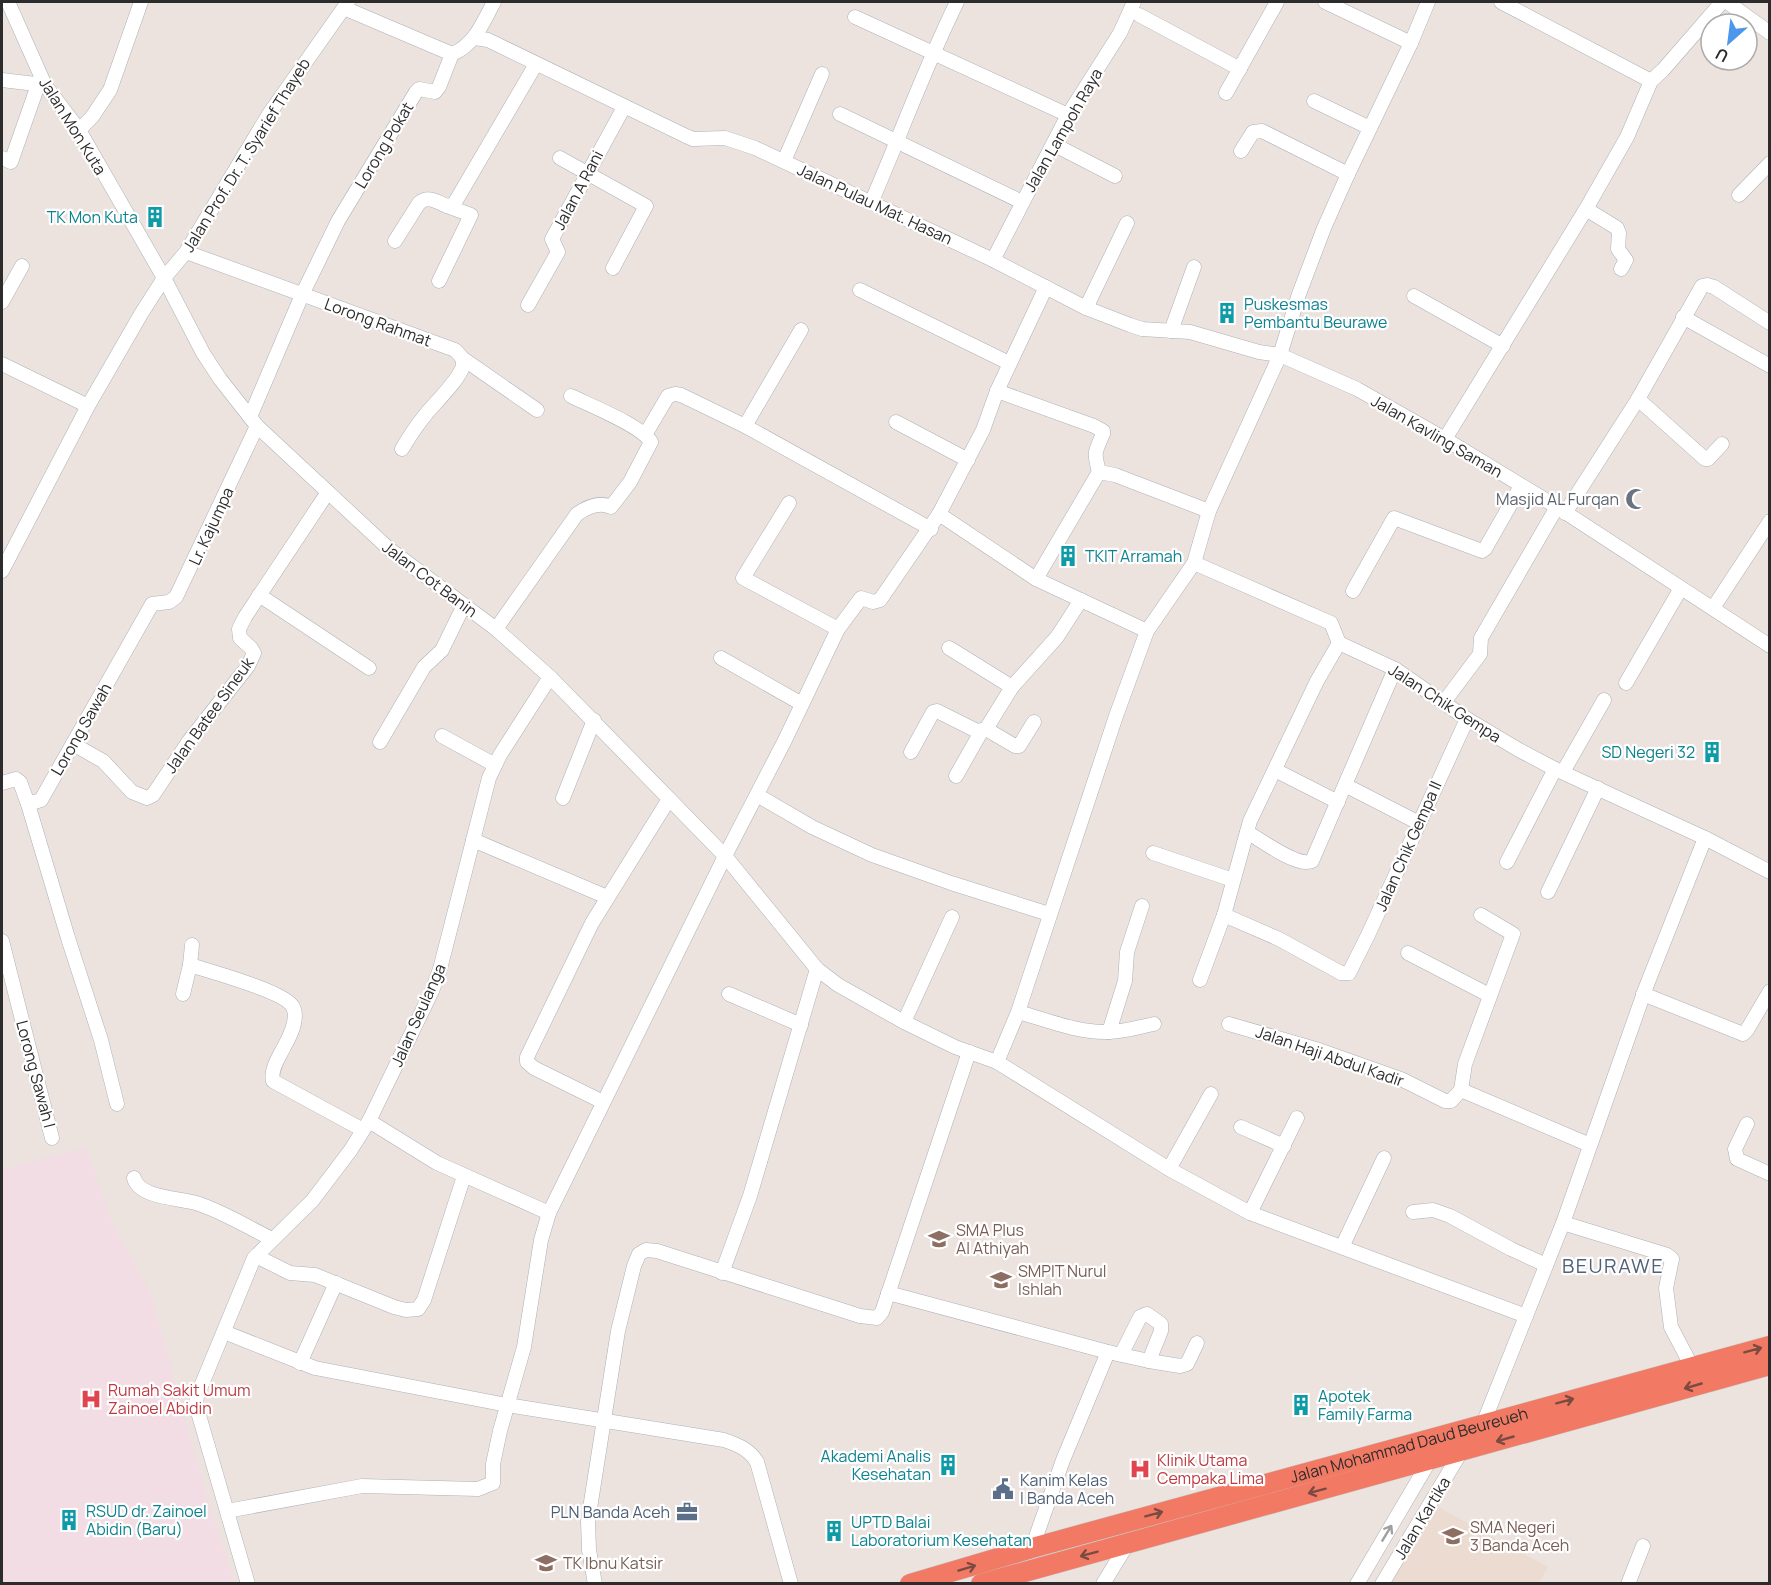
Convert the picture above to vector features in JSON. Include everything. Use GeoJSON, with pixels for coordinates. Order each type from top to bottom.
{"type":"FeatureCollection","features":[{"type":"Feature","properties":{"kind":"highway","name":"Jalan Mohammad Daud Beureueh"},"geometry":{"type":"LineString","coordinates":[[910,1584],[1032,1548],[1770,1346]]}},
{"type":"Feature","properties":{"kind":"highway","name":"Jalan Mohammad Daud Beureueh"},"geometry":{"type":"LineString","coordinates":[[981,1584],[1770,1365]]}},
{"type":"Feature","properties":{"kind":"street","name":"Jalan Mon Kuta"},"geometry":{"type":"LineString","coordinates":[[8,2],[41,85],[79,130],[164,278]]}},
{"type":"Feature","properties":{"kind":"street"},"geometry":{"type":"LineString","coordinates":[[79,130],[92,117],[110,90],[141,2]]}},
{"type":"Feature","properties":{"kind":"street"},"geometry":{"type":"LineString","coordinates":[[346,5],[452,54],[475,38],[494,2]]}},
{"type":"Feature","properties":{"kind":"street"},"geometry":{"type":"LineString","coordinates":[[871,203],[932,54],[957,2]]}},
{"type":"Feature","properties":{"kind":"street","name":"Jalan Lampoh Raya"},"geometry":{"type":"LineString","coordinates":[[993,260],[1068,115],[1120,33],[1134,2]]}},
{"type":"Feature","properties":{"kind":"street"},"geometry":{"type":"LineString","coordinates":[[1226,93],[1277,2]]}},
{"type":"Feature","properties":{"kind":"street"},"geometry":{"type":"LineString","coordinates":[[1325,2],[1411,43]]}},
{"type":"Feature","properties":{"kind":"street"},"geometry":{"type":"LineString","coordinates":[[996,1062],[1018,1012],[1116,716],[1147,631],[1194,562],[1209,511],[1280,355],[1299,294],[1348,174],[1411,43],[1428,2]]}},
{"type":"Feature","properties":{"kind":"street"},"geometry":{"type":"LineString","coordinates":[[1501,2],[1651,81]]}},
{"type":"Feature","properties":{"kind":"street"},"geometry":{"type":"LineString","coordinates":[[1445,439],[1627,137],[1651,81],[1722,2]]}},
{"type":"Feature","properties":{"kind":"street"},"geometry":{"type":"LineString","coordinates":[[1727,2],[1770,33]]}},
{"type":"Feature","properties":{"kind":"street","name":"Jalan Prof. Dr. T. Syarief Thayeb"},"geometry":{"type":"LineString","coordinates":[[2,571],[8,543],[136,322],[164,278],[186,252],[269,114],[346,5]]}},
{"type":"Feature","properties":{"kind":"street"},"geometry":{"type":"LineString","coordinates":[[1139,15],[1240,69]]}},
{"type":"Feature","properties":{"kind":"street"},"geometry":{"type":"LineString","coordinates":[[855,17],[1068,115]]}},
{"type":"Feature","properties":{"kind":"street","name":"Jalan Pulau Mat. Hasan"},"geometry":{"type":"LineString","coordinates":[[475,38],[488,40],[693,139],[725,138],[784,161],[993,260],[1086,308],[1142,329],[1190,332],[1259,352],[1280,355]]}},
{"type":"Feature","properties":{"kind":"street","name":"Lorong Pokat"},"geometry":{"type":"LineString","coordinates":[[338,221],[416,92],[419,89],[435,92],[452,54]]}},
{"type":"Feature","properties":{"kind":"street"},"geometry":{"type":"LineString","coordinates":[[447,206],[452,206],[457,200],[536,64]]}},
{"type":"Feature","properties":{"kind":"street"},"geometry":{"type":"LineString","coordinates":[[784,161],[822,74]]}},
{"type":"Feature","properties":{"kind":"street"},"geometry":{"type":"LineString","coordinates":[[2,80],[41,85],[11,162],[2,159]]}},
{"type":"Feature","properties":{"kind":"street"},"geometry":{"type":"LineString","coordinates":[[1314,101],[1370,128]]}},
{"type":"Feature","properties":{"kind":"street","name":"Jalan A Rani"},"geometry":{"type":"LineString","coordinates":[[528,305],[558,252],[552,238],[624,106]]}},
{"type":"Feature","properties":{"kind":"street"},"geometry":{"type":"LineString","coordinates":[[840,114],[1022,202]]}},
{"type":"Feature","properties":{"kind":"street"},"geometry":{"type":"LineString","coordinates":[[1241,151],[1253,132],[1262,131],[1348,174]]}},
{"type":"Feature","properties":{"kind":"street"},"geometry":{"type":"LineString","coordinates":[[1053,144],[1115,176]]}},
{"type":"Feature","properties":{"kind":"street"},"geometry":{"type":"LineString","coordinates":[[560,158],[646,206],[613,268]]}},
{"type":"Feature","properties":{"kind":"street"},"geometry":{"type":"LineString","coordinates":[[1739,195],[1770,163]]}},
{"type":"Feature","properties":{"kind":"street"},"geometry":{"type":"LineString","coordinates":[[394,241],[424,199],[429,198],[471,215],[439,281]]}},
{"type":"Feature","properties":{"kind":"street"},"geometry":{"type":"LineString","coordinates":[[1586,208],[1617,228],[1619,232],[1618,249],[1626,260],[1621,269]]}},
{"type":"Feature","properties":{"kind":"street","name":"Lr. Kajumpa"},"geometry":{"type":"LineString","coordinates":[[150,609],[152,604],[169,602],[176,597],[254,422],[302,296],[338,221]]}},
{"type":"Feature","properties":{"kind":"street"},"geometry":{"type":"LineString","coordinates":[[1086,308],[1127,223]]}},
{"type":"Feature","properties":{"kind":"street","name":"Lorong Rahmat"},"geometry":{"type":"LineString","coordinates":[[186,252],[455,350],[462,358],[537,410]]}},
{"type":"Feature","properties":{"kind":"street"},"geometry":{"type":"LineString","coordinates":[[2,302],[21,266]]}},
{"type":"Feature","properties":{"kind":"street"},"geometry":{"type":"LineString","coordinates":[[1171,331],[1194,267]]}},
{"type":"Feature","properties":{"kind":"street","name":"Jalan Cot Banin"},"geometry":{"type":"LineString","coordinates":[[164,278],[203,353],[254,422],[388,548],[495,629],[550,677],[725,856],[817,969],[838,985],[904,1022],[996,1062],[1169,1169],[1250,1213],[1526,1316]]}},
{"type":"Feature","properties":{"kind":"street"},"geometry":{"type":"LineString","coordinates":[[1444,702],[1480,654],[1481,638],[1561,510],[1638,399],[1698,290],[1707,285],[1770,323]]}},
{"type":"Feature","properties":{"kind":"street"},"geometry":{"type":"LineString","coordinates":[[227,1510],[362,1486],[478,1490],[494,1483],[493,1464],[524,1347],[541,1240],[549,1214],[838,629],[861,598],[873,602],[880,600],[931,529],[983,430],[1009,363],[1046,287]]}},
{"type":"Feature","properties":{"kind":"street"},"geometry":{"type":"LineString","coordinates":[[860,290],[1009,363]]}},
{"type":"Feature","properties":{"kind":"street"},"geometry":{"type":"LineString","coordinates":[[1414,296],[1503,346]]}},
{"type":"Feature","properties":{"kind":"street"},"geometry":{"type":"LineString","coordinates":[[1683,317],[1770,366]]}},
{"type":"Feature","properties":{"kind":"street"},"geometry":{"type":"LineString","coordinates":[[745,426],[801,330]]}},
{"type":"Feature","properties":{"kind":"street","name":"Jalan Kavling Saman"},"geometry":{"type":"LineString","coordinates":[[1280,355],[1357,389],[1445,439],[1561,510],[1770,646]]}},
{"type":"Feature","properties":{"kind":"street"},"geometry":{"type":"LineString","coordinates":[[402,449],[426,414],[443,397],[460,372],[463,364],[462,358]]}},
{"type":"Feature","properties":{"kind":"street"},"geometry":{"type":"LineString","coordinates":[[2,364],[88,406]]}},
{"type":"Feature","properties":{"kind":"street"},"geometry":{"type":"LineString","coordinates":[[997,391],[1103,431],[1095,453],[1095,462],[1099,472]]}},
{"type":"Feature","properties":{"kind":"street"},"geometry":{"type":"LineString","coordinates":[[645,435],[668,396],[681,395],[745,426],[931,529]]}},
{"type":"Feature","properties":{"kind":"street"},"geometry":{"type":"LineString","coordinates":[[495,629],[577,514],[596,505],[611,507],[641,463],[651,442],[633,426],[571,396]]}},
{"type":"Feature","properties":{"kind":"street"},"geometry":{"type":"LineString","coordinates":[[1638,399],[1705,459],[1708,459],[1722,444]]}},
{"type":"Feature","properties":{"kind":"street"},"geometry":{"type":"LineString","coordinates":[[896,422],[968,460]]}},
{"type":"Feature","properties":{"kind":"street"},"geometry":{"type":"LineString","coordinates":[[1099,472],[1115,475],[1209,511]]}},
{"type":"Feature","properties":{"kind":"street"},"geometry":{"type":"LineString","coordinates":[[1036,579],[1099,472]]}},
{"type":"Feature","properties":{"kind":"street"},"geometry":{"type":"LineString","coordinates":[[1353,591],[1394,518],[1482,550],[1485,549],[1521,486]]}},
{"type":"Feature","properties":{"kind":"street","name":"Jalan Batee Sineuk"},"geometry":{"type":"LineString","coordinates":[[73,744],[103,761],[137,795],[147,798],[153,795],[189,741],[253,658],[254,653],[240,638],[238,632],[259,595],[328,492]]}},
{"type":"Feature","properties":{"kind":"street"},"geometry":{"type":"LineString","coordinates":[[789,503],[744,578],[838,629]]}},
{"type":"Feature","properties":{"kind":"street"},"geometry":{"type":"LineString","coordinates":[[939,514],[1036,579],[1147,631]]}},
{"type":"Feature","properties":{"kind":"street"},"geometry":{"type":"LineString","coordinates":[[1713,608],[1770,521]]}},
{"type":"Feature","properties":{"kind":"street"},"geometry":{"type":"LineString","coordinates":[[1194,562],[1330,623],[1339,643],[1317,681],[1247,832],[1224,915],[1200,980]]}},
{"type":"Feature","properties":{"kind":"street"},"geometry":{"type":"LineString","coordinates":[[1626,683],[1681,588]]}},
{"type":"Feature","properties":{"kind":"street"},"geometry":{"type":"LineString","coordinates":[[259,595],[369,668]]}},
{"type":"Feature","properties":{"kind":"street"},"geometry":{"type":"LineString","coordinates":[[956,776],[1012,687],[1058,637],[1081,600]]}},
{"type":"Feature","properties":{"kind":"street"},"geometry":{"type":"LineString","coordinates":[[380,742],[424,667],[442,650],[464,605]]}},
{"type":"Feature","properties":{"kind":"street","name":"Lorong Sawah"},"geometry":{"type":"LineString","coordinates":[[28,804],[41,800],[150,609]]}},
{"type":"Feature","properties":{"kind":"street","name":"Jalan Chik Gempa"},"geometry":{"type":"LineString","coordinates":[[1339,643],[1395,669],[1467,718],[1559,770],[1705,838],[1769,872]]}},
{"type":"Feature","properties":{"kind":"street"},"geometry":{"type":"LineString","coordinates":[[949,648],[1012,687]]}},
{"type":"Feature","properties":{"kind":"street"},"geometry":{"type":"LineString","coordinates":[[721,658],[802,704]]}},
{"type":"Feature","properties":{"kind":"street"},"geometry":{"type":"LineString","coordinates":[[1247,832],[1296,861],[1308,863],[1312,861],[1395,669]]}},
{"type":"Feature","properties":{"kind":"street","name":"Jalan Seulanga"},"geometry":{"type":"LineString","coordinates":[[256,1256],[320,1191],[366,1126],[432,991],[446,951],[489,778],[550,677]]}},
{"type":"Feature","properties":{"kind":"street"},"geometry":{"type":"LineString","coordinates":[[1507,862],[1559,770],[1604,700]]}},
{"type":"Feature","properties":{"kind":"street"},"geometry":{"type":"LineString","coordinates":[[911,752],[933,712],[937,711],[984,730],[1015,746],[1019,746],[1034,722]]}},
{"type":"Feature","properties":{"kind":"street","name":"Jalan Chik Gempa II"},"geometry":{"type":"LineString","coordinates":[[1224,915],[1280,939],[1341,973],[1349,973],[1467,718]]}},
{"type":"Feature","properties":{"kind":"street"},"geometry":{"type":"LineString","coordinates":[[563,798],[594,720]]}},
{"type":"Feature","properties":{"kind":"street"},"geometry":{"type":"LineString","coordinates":[[442,736],[495,765]]}},
{"type":"Feature","properties":{"kind":"street"},"geometry":{"type":"LineString","coordinates":[[1275,770],[1306,788],[1338,802]]}},
{"type":"Feature","properties":{"kind":"street"},"geometry":{"type":"LineString","coordinates":[[2,783],[16,779],[20,782],[28,804],[101,1040],[117,1104]]}},
{"type":"Feature","properties":{"kind":"street"},"geometry":{"type":"LineString","coordinates":[[1345,785],[1419,823]]}},
{"type":"Feature","properties":{"kind":"street"},"geometry":{"type":"LineString","coordinates":[[1548,892],[1598,788]]}},
{"type":"Feature","properties":{"kind":"street"},"geometry":{"type":"LineString","coordinates":[[757,795],[854,848],[951,883],[1049,914]]}},
{"type":"Feature","properties":{"kind":"street"},"geometry":{"type":"LineString","coordinates":[[603,1102],[534,1068],[527,1062],[527,1058],[592,923],[669,799]]}},
{"type":"Feature","properties":{"kind":"street"},"geometry":{"type":"LineString","coordinates":[[1483,1424],[1563,1223],[1643,994],[1705,838]]}},
{"type":"Feature","properties":{"kind":"street"},"geometry":{"type":"LineString","coordinates":[[473,840],[607,897]]}},
{"type":"Feature","properties":{"kind":"street"},"geometry":{"type":"LineString","coordinates":[[1153,853],[1233,880]]}},
{"type":"Feature","properties":{"kind":"street"},"geometry":{"type":"LineString","coordinates":[[1109,1032],[1125,981],[1127,952],[1142,906]]}},
{"type":"Feature","properties":{"kind":"street"},"geometry":{"type":"LineString","coordinates":[[1481,915],[1513,934],[1465,1065],[1461,1090],[1590,1145]]}},
{"type":"Feature","properties":{"kind":"street"},"geometry":{"type":"LineString","coordinates":[[904,1022],[952,917]]}},
{"type":"Feature","properties":{"kind":"street","name":"Lorong Sawah I"},"geometry":{"type":"LineString","coordinates":[[2,941],[52,1138]]}},
{"type":"Feature","properties":{"kind":"street"},"geometry":{"type":"LineString","coordinates":[[183,994],[192,945]]}},
{"type":"Feature","properties":{"kind":"street"},"geometry":{"type":"LineString","coordinates":[[1408,953],[1489,995]]}},
{"type":"Feature","properties":{"kind":"street"},"geometry":{"type":"LineString","coordinates":[[190,965],[259,987],[288,1001],[295,1009],[291,1034],[273,1071],[273,1082],[464,1176],[549,1214]]}},
{"type":"Feature","properties":{"kind":"street"},"geometry":{"type":"LineString","coordinates":[[722,1273],[750,1196],[817,969]]}},
{"type":"Feature","properties":{"kind":"street"},"geometry":{"type":"LineString","coordinates":[[1643,994],[1738,1034],[1743,1034],[1748,1030],[1770,991]]}},
{"type":"Feature","properties":{"kind":"street"},"geometry":{"type":"LineString","coordinates":[[729,994],[801,1025]]}},
{"type":"Feature","properties":{"kind":"street"},"geometry":{"type":"LineString","coordinates":[[1018,1012],[1074,1028],[1109,1032],[1154,1024]]}},
{"type":"Feature","properties":{"kind":"street","name":"Jalan Haji Abdul Kadir"},"geometry":{"type":"LineString","coordinates":[[1229,1024],[1319,1050],[1401,1079],[1445,1101],[1450,1101],[1461,1090]]}},
{"type":"Feature","properties":{"kind":"street"},"geometry":{"type":"LineString","coordinates":[[596,1584],[589,1550],[588,1521],[620,1322],[639,1254],[646,1250],[657,1251],[860,1316],[873,1318],[880,1316],[969,1052]]}},
{"type":"Feature","properties":{"kind":"street"},"geometry":{"type":"LineString","coordinates":[[1169,1169],[1211,1095]]}},
{"type":"Feature","properties":{"kind":"street"},"geometry":{"type":"LineString","coordinates":[[1250,1213],[1297,1118]]}},
{"type":"Feature","properties":{"kind":"street"},"geometry":{"type":"LineString","coordinates":[[1747,1124],[1735,1149],[1737,1159],[1770,1173]]}},
{"type":"Feature","properties":{"kind":"street"},"geometry":{"type":"LineString","coordinates":[[1241,1126],[1284,1146]]}},
{"type":"Feature","properties":{"kind":"street"},"geometry":{"type":"LineString","coordinates":[[1342,1247],[1384,1158]]}},
{"type":"Feature","properties":{"kind":"street"},"geometry":{"type":"LineString","coordinates":[[248,1584],[196,1406],[200,1387],[256,1256],[290,1273],[315,1275],[394,1307],[405,1310],[418,1309],[424,1300],[464,1176]]}},
{"type":"Feature","properties":{"kind":"street"},"geometry":{"type":"LineString","coordinates":[[134,1178],[137,1184],[156,1195],[195,1203],[272,1239]]}},
{"type":"Feature","properties":{"kind":"street"},"geometry":{"type":"LineString","coordinates":[[1413,1212],[1433,1210],[1450,1216],[1546,1265]]}},
{"type":"Feature","properties":{"kind":"street"},"geometry":{"type":"LineString","coordinates":[[1563,1223],[1666,1255],[1672,1259],[1666,1288],[1671,1327],[1692,1367]]}},
{"type":"Feature","properties":{"kind":"street"},"geometry":{"type":"LineString","coordinates":[[300,1364],[336,1283]]}},
{"type":"Feature","properties":{"kind":"street"},"geometry":{"type":"LineString","coordinates":[[888,1293],[1149,1361],[1180,1366],[1187,1364],[1197,1343]]}},
{"type":"Feature","properties":{"kind":"street"},"geometry":{"type":"LineString","coordinates":[[1032,1548],[1064,1460],[1115,1353],[1137,1321],[1147,1314],[1156,1319],[1161,1327],[1149,1361]]}},
{"type":"Feature","properties":{"kind":"street"},"geometry":{"type":"LineString","coordinates":[[224,1332],[315,1368],[507,1405],[724,1440],[751,1452],[757,1462],[791,1584]]}},
{"type":"Feature","properties":{"kind":"street","name":"Jalan Kartika"},"geometry":{"type":"LineString","coordinates":[[1382,1584],[1461,1452]]}},
{"type":"Feature","properties":{"kind":"street","name":"Jalan Kartika"},"geometry":{"type":"LineString","coordinates":[[1357,1584],[1430,1460]]}},
{"type":"Feature","properties":{"kind":"street"},"geometry":{"type":"LineString","coordinates":[[1103,1584],[1128,1543]]}},
{"type":"Feature","properties":{"kind":"street"},"geometry":{"type":"LineString","coordinates":[[1628,1584],[1643,1546]]}},
{"type":"Feature","properties":{"kind":"shaded area","name":"Rumah Sakit Umum Zainoel Abidin"},"geometry":{"type":"Polygon","coordinates":[[[86,1147],[112,1222],[151,1294],[209,1504],[235,1583],[2,1583],[2,1169],[86,1147]]]}},
{"type":"Feature","properties":{"kind":"shaded area","name":"SMA Negeri 3 Banda Aceh"},"geometry":{"type":"Polygon","coordinates":[[[1433,1504],[1548,1567],[1539,1583],[1388,1584],[1433,1504]]]}},
{"type":"Feature","properties":{"kind":"place","name":"TK Mon Kuta"},"geometry":{"type":"Point","coordinates":[155,217]}},
{"type":"Feature","properties":{"kind":"place","name":"Puskesmas Pembantu Beurawe"},"geometry":{"type":"Point","coordinates":[1227,313]}},
{"type":"Feature","properties":{"kind":"place","name":"Masjid AL Furqan"},"geometry":{"type":"Point","coordinates":[1636,499]}},
{"type":"Feature","properties":{"kind":"place","name":"TKIT Arramah"},"geometry":{"type":"Point","coordinates":[1068,556]}},
{"type":"Feature","properties":{"kind":"place","name":"SD Negeri 32"},"geometry":{"type":"Point","coordinates":[1712,752]}},
{"type":"Feature","properties":{"kind":"place","name":"SMA Plus Al Athiyah"},"geometry":{"type":"Point","coordinates":[939,1239]}},
{"type":"Feature","properties":{"kind":"place","name":"SMPIT Nurul Ishlah"},"geometry":{"type":"Point","coordinates":[1001,1280]}},
{"type":"Feature","properties":{"kind":"place","name":"Rumah Sakit Umum Zainoel Abidin"},"geometry":{"type":"Point","coordinates":[91,1399]}},
{"type":"Feature","properties":{"kind":"place","name":"Apotek Family Farma"},"geometry":{"type":"Point","coordinates":[1301,1405]}},
{"type":"Feature","properties":{"kind":"place","name":"Akademi Analis Kesehatan"},"geometry":{"type":"Point","coordinates":[948,1465]}},
{"type":"Feature","properties":{"kind":"place","name":"Klinik Utama Cempaka Lima"},"geometry":{"type":"Point","coordinates":[1140,1469]}},
{"type":"Feature","properties":{"kind":"place","name":"Kanim Kelas I Banda Aceh"},"geometry":{"type":"Point","coordinates":[1003,1489]}},
{"type":"Feature","properties":{"kind":"place","name":"PLN Banda Aceh"},"geometry":{"type":"Point","coordinates":[687,1512]}},
{"type":"Feature","properties":{"kind":"place","name":"RSUD dr. Zainoel Abidin (Baru)"},"geometry":{"type":"Point","coordinates":[69,1520]}},
{"type":"Feature","properties":{"kind":"place","name":"UPTD Balai Laboratorium Kesehatan"},"geometry":{"type":"Point","coordinates":[834,1531]}},
{"type":"Feature","properties":{"kind":"place","name":"SMA Negeri 3 Banda Aceh"},"geometry":{"type":"Point","coordinates":[1453,1536]}},
{"type":"Feature","properties":{"kind":"place","name":"TK Ibnu Katsir"},"geometry":{"type":"Point","coordinates":[546,1563]}},
{"type":"Feature","properties":{"kind":"district","name":"BEURAWE"},"geometry":{"type":"Point","coordinates":[1613,1266]}}]}
